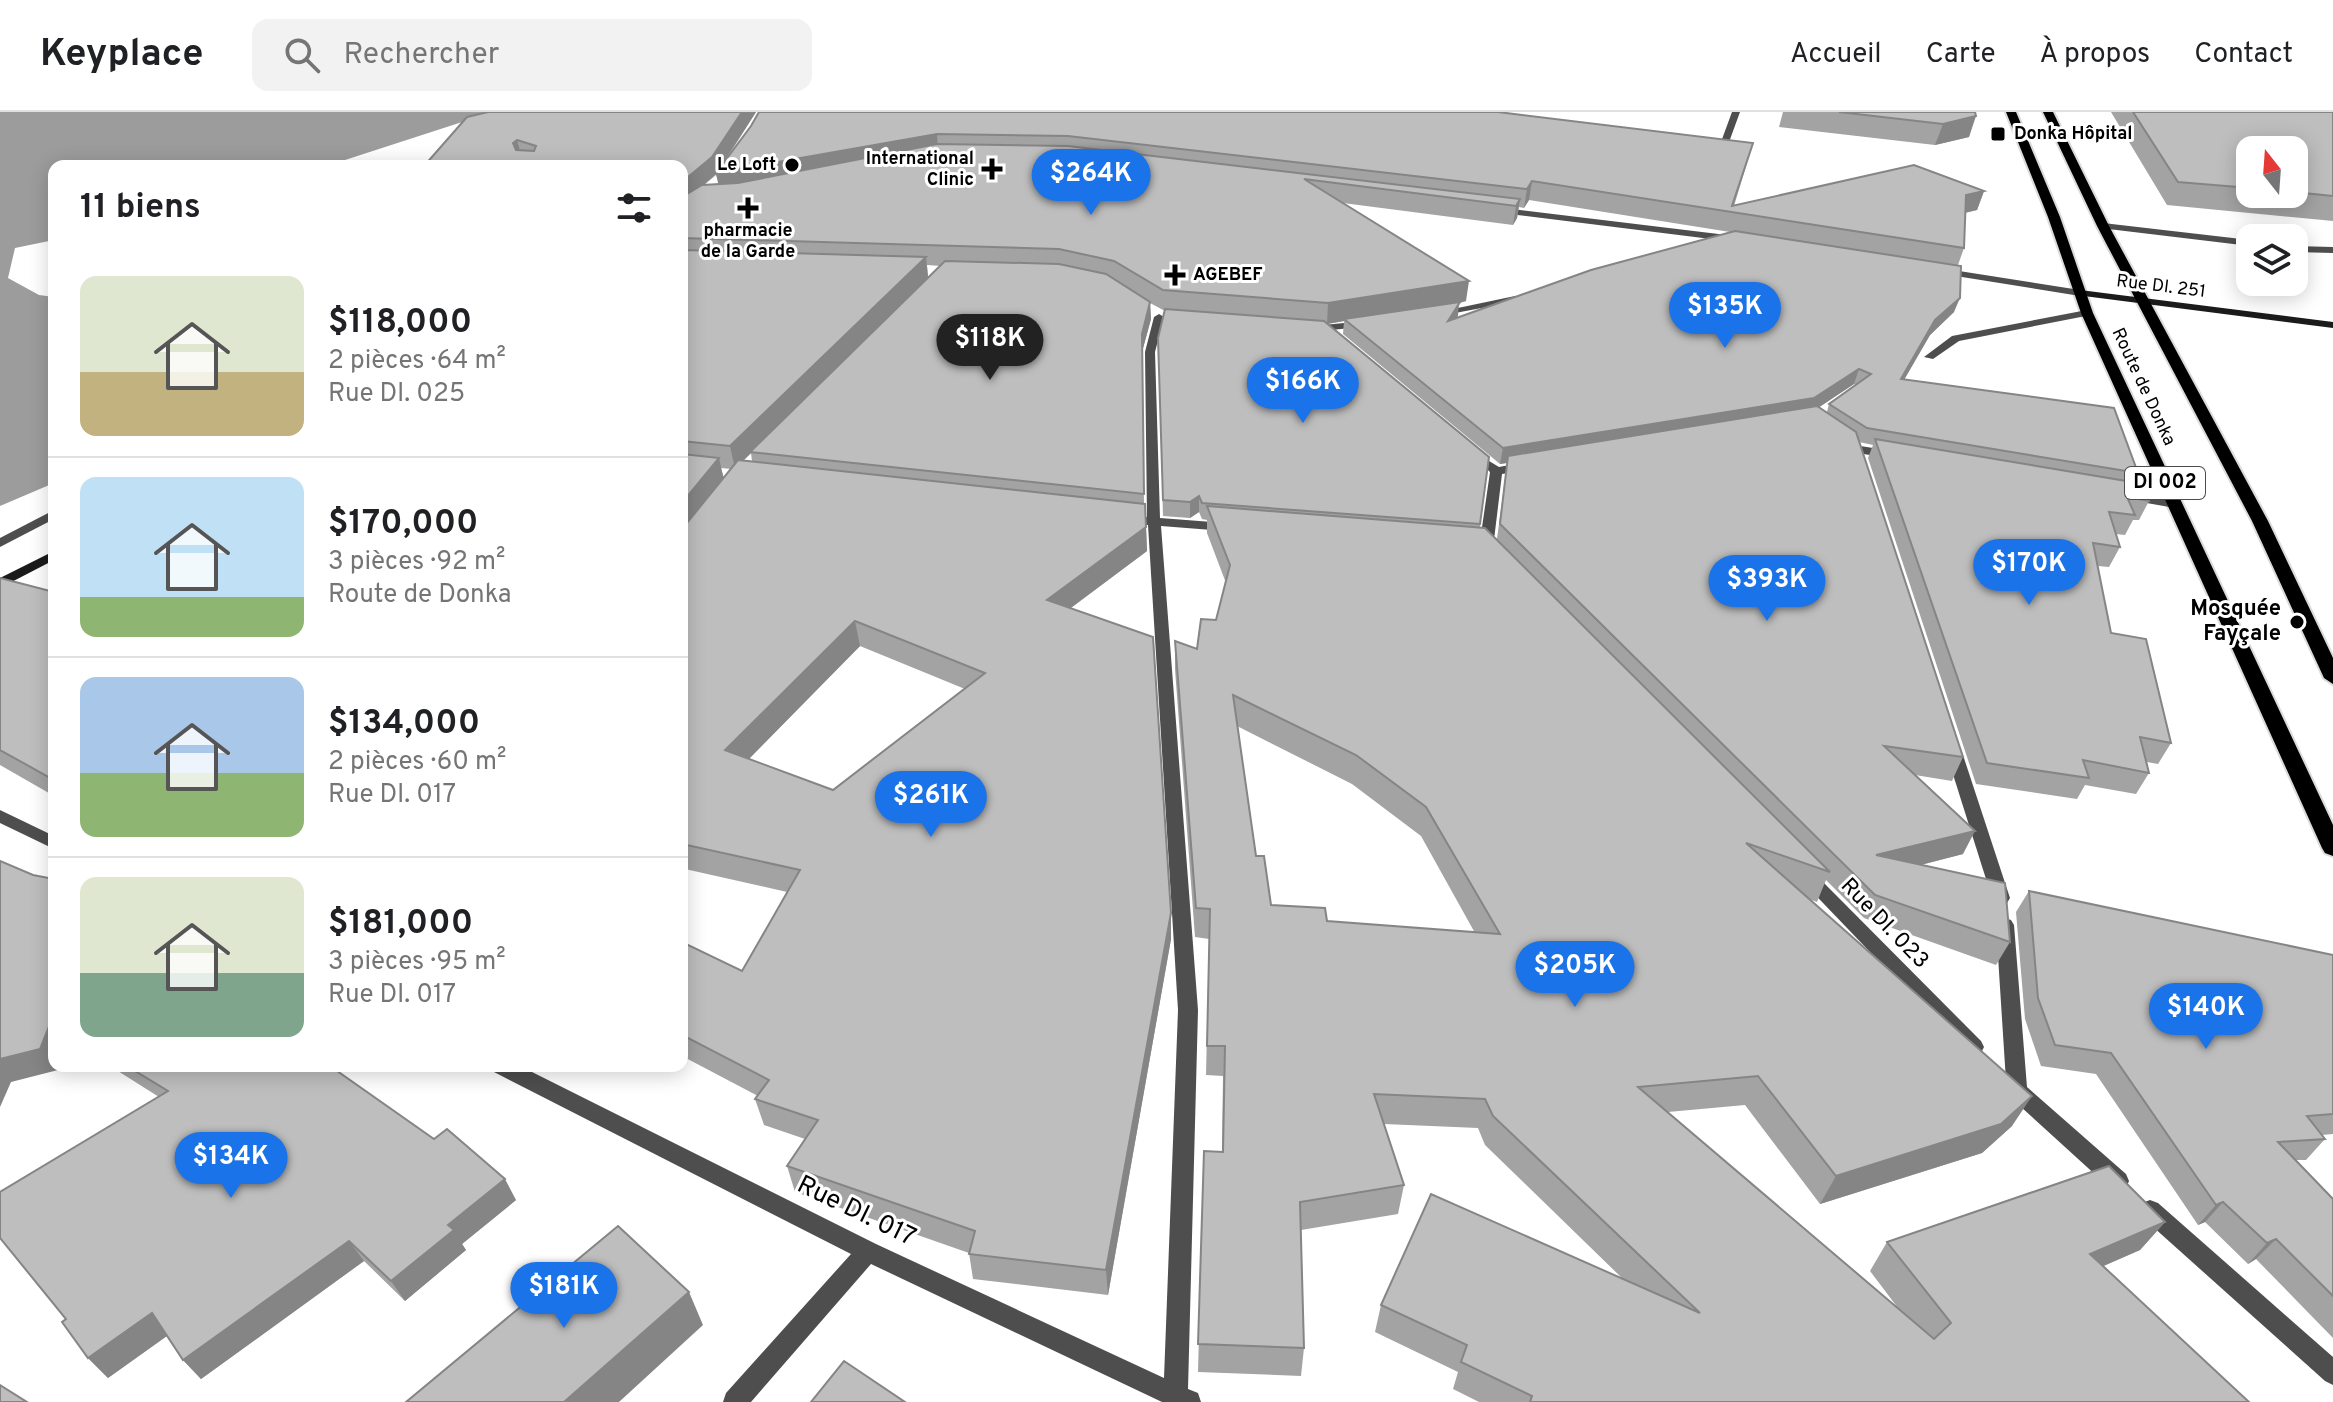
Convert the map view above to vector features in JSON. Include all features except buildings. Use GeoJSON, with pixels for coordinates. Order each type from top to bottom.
{"type":"FeatureCollection","features":[{"type":"Feature","properties":{"kind":"main road","name":"Route de Donka"},"geometry":{"type":"LineString","coordinates":[[2011,112],[2087,313],[2333,848]]}},
{"type":"Feature","properties":{"kind":"main road","name":"Route de Donka"},"geometry":{"type":"LineString","coordinates":[[2048,112],[2103,226],[2260,521],[2333,678]]}},
{"type":"Feature","properties":{"kind":"main road","name":"Rue DI. 251"},"geometry":{"type":"LineString","coordinates":[[2080,293],[2333,325]]}},
{"type":"Feature","properties":{"kind":"main road"},"geometry":{"type":"LineString","coordinates":[[0,584],[48,558]]}},
{"type":"Feature","properties":{"kind":"street"},"geometry":{"type":"LineString","coordinates":[[1705,151],[1721,153],[1736,112]]}},
{"type":"Feature","properties":{"kind":"street"},"geometry":{"type":"LineString","coordinates":[[1481,208],[1751,241]]}},
{"type":"Feature","properties":{"kind":"street"},"geometry":{"type":"LineString","coordinates":[[2103,226],[2236,241]]}},
{"type":"Feature","properties":{"kind":"street"},"geometry":{"type":"LineString","coordinates":[[1706,247],[1735,239]]}},
{"type":"Feature","properties":{"kind":"street"},"geometry":{"type":"LineString","coordinates":[[2308,249],[2333,250]]}},
{"type":"Feature","properties":{"kind":"street"},"geometry":{"type":"LineString","coordinates":[[1923,269],[2080,293]]}},
{"type":"Feature","properties":{"kind":"street"},"geometry":{"type":"LineString","coordinates":[[1422,315],[1530,295]]}},
{"type":"Feature","properties":{"kind":"street"},"geometry":{"type":"LineString","coordinates":[[1929,357],[1956,338],[2087,313]]}},
{"type":"Feature","properties":{"kind":"street"},"geometry":{"type":"LineString","coordinates":[[1160,315],[1150,352],[1154,522],[1188,1010],[1182,1398]]}},
{"type":"Feature","properties":{"kind":"street"},"geometry":{"type":"LineString","coordinates":[[1296,328],[1327,330],[1374,323]]}},
{"type":"Feature","properties":{"kind":"street"},"geometry":{"type":"LineString","coordinates":[[1327,330],[1339,340]]}},
{"type":"Feature","properties":{"kind":"street"},"geometry":{"type":"LineString","coordinates":[[1834,434],[1858,456],[1902,457]]}},
{"type":"Feature","properties":{"kind":"street"},"geometry":{"type":"LineString","coordinates":[[1472,451],[1496,471],[1542,464]]}},
{"type":"Feature","properties":{"kind":"street"},"geometry":{"type":"LineString","coordinates":[[1485,551],[1496,471]]}},
{"type":"Feature","properties":{"kind":"street"},"geometry":{"type":"LineString","coordinates":[[2114,494],[2175,504]]}},
{"type":"Feature","properties":{"kind":"street"},"geometry":{"type":"LineString","coordinates":[[0,543],[48,517]]}},
{"type":"Feature","properties":{"kind":"street"},"geometry":{"type":"LineString","coordinates":[[1108,517],[1249,529]]}},
{"type":"Feature","properties":{"kind":"street"},"geometry":{"type":"LineString","coordinates":[[1947,730],[2004,907],[2017,1091]]}},
{"type":"Feature","properties":{"kind":"street"},"geometry":{"type":"LineString","coordinates":[[0,816],[48,840]]}},
{"type":"Feature","properties":{"kind":"street","name":"Rue DI. 023"},"geometry":{"type":"LineString","coordinates":[[1796,865],[2017,1091],[2333,1373]]}},
{"type":"Feature","properties":{"kind":"street","name":"Rue DI. 017"},"geometry":{"type":"LineString","coordinates":[[513,1072],[868,1251],[1182,1398]]}},
{"type":"Feature","properties":{"kind":"street"},"geometry":{"type":"LineString","coordinates":[[735,1402],[868,1251]]}},
{"type":"Feature","properties":{"kind":"shaded area"},"geometry":{"type":"Polygon","coordinates":[[[0,112],[493,112],[345,160],[48,160],[48,241],[15,248],[8,278],[39,295],[48,296],[48,486],[0,506],[0,112]]]}},
{"type":"Feature","properties":{"kind":"place","name":"Donka Hôpital"},"geometry":{"type":"Point","coordinates":[1998,134]}},
{"type":"Feature","properties":{"kind":"place","name":"Le Loft"},"geometry":{"type":"Point","coordinates":[792,165]}},
{"type":"Feature","properties":{"kind":"place","name":"International Clinic"},"geometry":{"type":"Point","coordinates":[992,169]}},
{"type":"Feature","properties":{"kind":"place","name":"pharmacie de la Garde"},"geometry":{"type":"Point","coordinates":[748,208]}},
{"type":"Feature","properties":{"kind":"place","name":"AGEBEF"},"geometry":{"type":"Point","coordinates":[1175,275]}},
{"type":"Feature","properties":{"kind":"place","name":"Mosquée Fayçale"},"geometry":{"type":"Point","coordinates":[2297,622]}}]}
